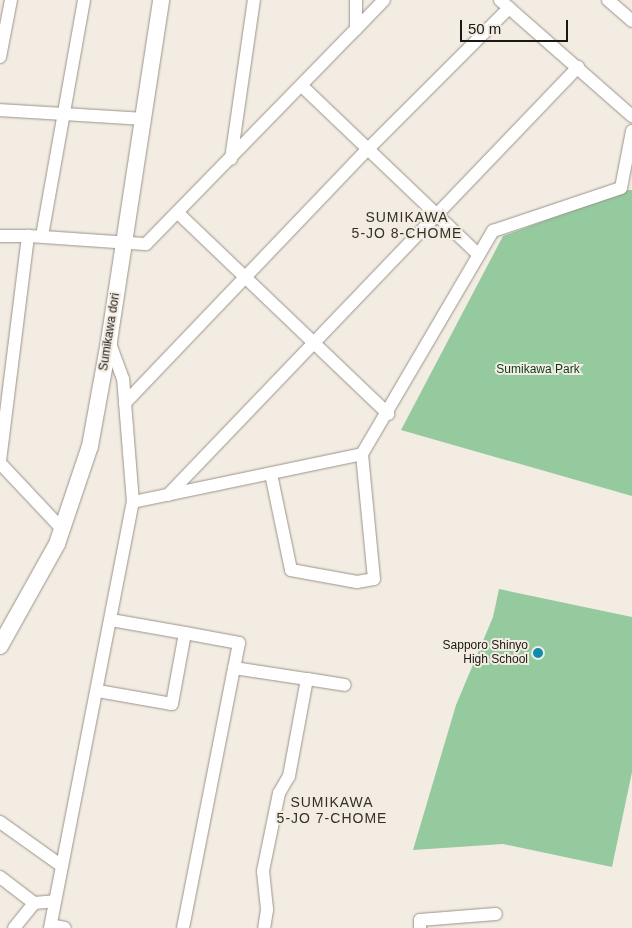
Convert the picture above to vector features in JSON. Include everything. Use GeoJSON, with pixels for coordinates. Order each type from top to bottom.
{"type":"FeatureCollection","features":[{"type":"Feature","properties":{"kind":"street"},"geometry":{"type":"LineString","coordinates":[[0,58],[11,0]]}},
{"type":"Feature","properties":{"kind":"street"},"geometry":{"type":"LineString","coordinates":[[42,236],[65,116],[84,0]]}},
{"type":"Feature","properties":{"kind":"street","name":"Sumikawa dori"},"geometry":{"type":"LineString","coordinates":[[0,646],[60,537],[90,446],[109,341],[161,0]]}},
{"type":"Feature","properties":{"kind":"street"},"geometry":{"type":"LineString","coordinates":[[231,158],[254,0]]}},
{"type":"Feature","properties":{"kind":"street"},"geometry":{"type":"LineString","coordinates":[[356,0],[356,29]]}},
{"type":"Feature","properties":{"kind":"street"},"geometry":{"type":"LineString","coordinates":[[0,236],[42,236],[146,244],[303,87],[384,0]]}},
{"type":"Feature","properties":{"kind":"street"},"geometry":{"type":"LineString","coordinates":[[608,0],[632,21]]}},
{"type":"Feature","properties":{"kind":"street"},"geometry":{"type":"LineString","coordinates":[[125,403],[247,277],[504,4],[632,116]]}},
{"type":"Feature","properties":{"kind":"street"},"geometry":{"type":"LineString","coordinates":[[168,495],[315,344],[436,212],[578,67]]}},
{"type":"Feature","properties":{"kind":"street"},"geometry":{"type":"LineString","coordinates":[[303,87],[477,253]]}},
{"type":"Feature","properties":{"kind":"street"},"geometry":{"type":"LineString","coordinates":[[0,110],[65,116],[143,119]]}},
{"type":"Feature","properties":{"kind":"street"},"geometry":{"type":"LineString","coordinates":[[272,474],[291,570],[357,582],[374,579],[362,454],[388,414],[477,253],[493,231],[621,188],[632,131]]}},
{"type":"Feature","properties":{"kind":"street"},"geometry":{"type":"LineString","coordinates":[[178,213],[388,414]]}},
{"type":"Feature","properties":{"kind":"street"},"geometry":{"type":"LineString","coordinates":[[28,236],[0,462],[60,537]]}},
{"type":"Feature","properties":{"kind":"street"},"geometry":{"type":"LineString","coordinates":[[65,928],[51,927],[133,502],[122,379],[109,341]]}},
{"type":"Feature","properties":{"kind":"street"},"geometry":{"type":"LineString","coordinates":[[133,502],[362,454]]}},
{"type":"Feature","properties":{"kind":"street"},"geometry":{"type":"LineString","coordinates":[[111,620],[240,643],[183,928]]}},
{"type":"Feature","properties":{"kind":"street"},"geometry":{"type":"LineString","coordinates":[[98,691],[172,704],[185,633]]}},
{"type":"Feature","properties":{"kind":"street"},"geometry":{"type":"LineString","coordinates":[[234,668],[345,685]]}},
{"type":"Feature","properties":{"kind":"street"},"geometry":{"type":"LineString","coordinates":[[264,928],[267,910],[263,870],[279,792],[288,776],[307,679]]}},
{"type":"Feature","properties":{"kind":"street"},"geometry":{"type":"LineString","coordinates":[[0,822],[62,866]]}},
{"type":"Feature","properties":{"kind":"street"},"geometry":{"type":"LineString","coordinates":[[0,877],[34,903],[56,901]]}},
{"type":"Feature","properties":{"kind":"street"},"geometry":{"type":"LineString","coordinates":[[14,928],[34,903]]}},
{"type":"Feature","properties":{"kind":"street"},"geometry":{"type":"LineString","coordinates":[[420,928],[420,920],[496,914]]}},
{"type":"Feature","properties":{"kind":"green space","name":"Sumikawa Park"},"geometry":{"type":"Polygon","coordinates":[[[627,190],[632,190],[632,496],[401,430],[503,236],[627,190]]]}},
{"type":"Feature","properties":{"kind":"green space"},"geometry":{"type":"Polygon","coordinates":[[[499,589],[632,617],[632,772],[612,867],[503,844],[413,850],[456,705],[493,617],[499,589]]]}},
{"type":"Feature","properties":{"kind":"place","name":"Sapporo Shinyo High School"},"geometry":{"type":"Point","coordinates":[538,653]}},
{"type":"Feature","properties":{"kind":"district","name":"SUMIKAWA 5-JO 8-CHOME"},"geometry":{"type":"Point","coordinates":[407,226]}},
{"type":"Feature","properties":{"kind":"district","name":"SUMIKAWA 5-JO 7-CHOME"},"geometry":{"type":"Point","coordinates":[332,810]}}]}
